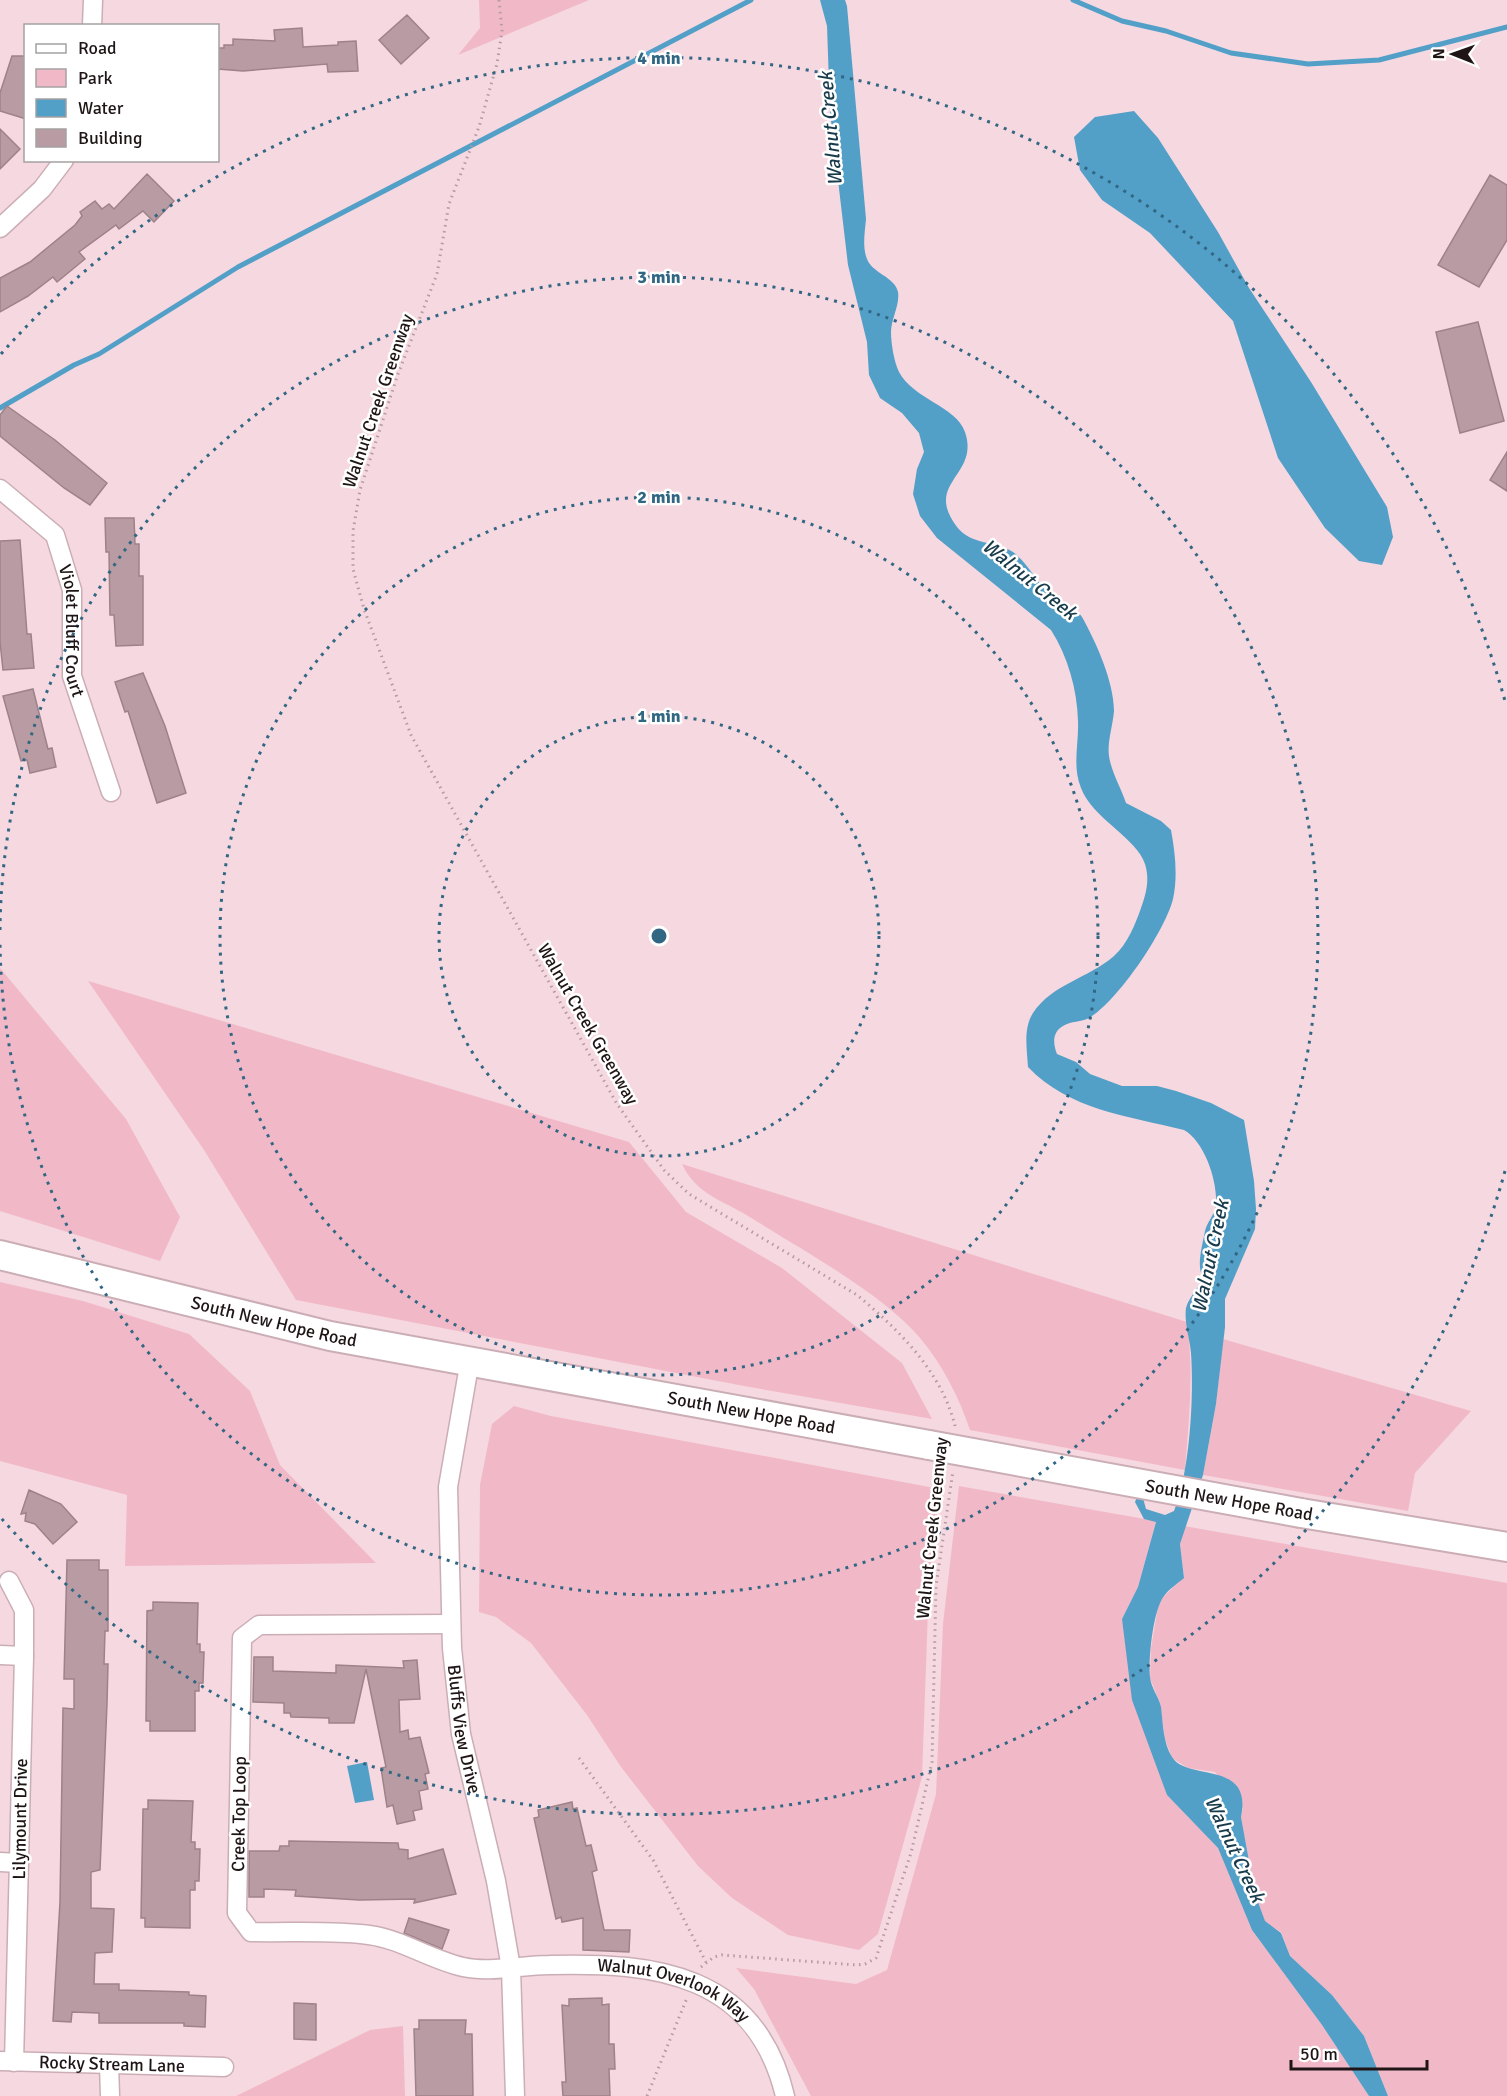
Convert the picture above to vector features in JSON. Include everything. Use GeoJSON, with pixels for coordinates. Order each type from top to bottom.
{"type":"FeatureCollection","features":[{"type":"Feature","properties":{"kind":"main road","name":"South New Hope Road"},"geometry":{"type":"LineString","coordinates":[[0,1255],[330,1336],[1301,1513],[1507,1547]]}},
{"type":"Feature","properties":{"kind":"street"},"geometry":{"type":"LineString","coordinates":[[92,24],[93,0]]}},
{"type":"Feature","properties":{"kind":"street"},"geometry":{"type":"LineString","coordinates":[[0,228],[42,189],[62,162]]}},
{"type":"Feature","properties":{"kind":"street","name":"Violet Bluff Court"},"geometry":{"type":"LineString","coordinates":[[0,489],[55,535],[72,590],[72,676],[111,792]]}},
{"type":"Feature","properties":{"kind":"street","name":"Bluffs View Drive"},"geometry":{"type":"LineString","coordinates":[[470,1360],[448,1487],[451,1624],[461,1734],[496,1881],[511,1968],[515,2096]]}},
{"type":"Feature","properties":{"kind":"street","name":"Lilymount Drive"},"geometry":{"type":"LineString","coordinates":[[7,2062],[19,1863],[24,1656],[24,1610],[9,1581]]}},
{"type":"Feature","properties":{"kind":"street","name":"Creek Top Loop"},"geometry":{"type":"LineString","coordinates":[[451,1624],[259,1625],[242,1638],[237,1913],[251,1932],[370,1935],[464,1968],[511,1968]]}},
{"type":"Feature","properties":{"kind":"street"},"geometry":{"type":"LineString","coordinates":[[0,1655],[24,1656]]}},
{"type":"Feature","properties":{"kind":"street"},"geometry":{"type":"LineString","coordinates":[[0,1862],[19,1863]]}},
{"type":"Feature","properties":{"kind":"street","name":"Walnut Overlook Way"},"geometry":{"type":"LineString","coordinates":[[511,1968],[613,1964],[664,1972],[693,1983],[731,2004],[749,2021],[765,2042],[785,2096]]}},
{"type":"Feature","properties":{"kind":"street","name":"Rocky Stream Lane"},"geometry":{"type":"LineString","coordinates":[[7,2062],[224,2067]]}},
{"type":"Feature","properties":{"kind":"street"},"geometry":{"type":"LineString","coordinates":[[109,2064],[110,2096]]}},
{"type":"Feature","properties":{"kind":"path","name":"Walnut Creek Greenway"},"geometry":{"type":"LineString","coordinates":[[499,0],[502,31],[497,64],[479,127],[449,204],[437,274],[398,374],[360,490],[353,531],[353,569],[364,609],[411,735],[599,1076],[664,1170],[689,1194],[857,1295],[882,1316],[931,1373],[952,1415],[956,1435]]}},
{"type":"Feature","properties":{"kind":"path","name":"Walnut Creek Greenway"},"geometry":{"type":"LineString","coordinates":[[699,1969],[714,1957],[733,1954],[840,1965],[865,1964],[876,1958],[911,1853],[932,1762],[936,1586],[954,1463]]}},
{"type":"Feature","properties":{"kind":"path"},"geometry":{"type":"LineString","coordinates":[[579,1758],[653,1860],[706,1962]]}},
{"type":"Feature","properties":{"kind":"path"},"geometry":{"type":"LineString","coordinates":[[647,2096],[687,1997]]}},
{"type":"Feature","properties":{"kind":"green space"},"geometry":{"type":"Polygon","coordinates":[[[479,0],[589,0],[458,55],[480,28],[479,0]]]}},
{"type":"Feature","properties":{"kind":"green space"},"geometry":{"type":"Polygon","coordinates":[[[0,968],[126,1119],[180,1217],[160,1261],[0,1211],[0,968]]]}},
{"type":"Feature","properties":{"kind":"green space"},"geometry":{"type":"Polygon","coordinates":[[[88,981],[629,1142],[686,1212],[782,1268],[902,1363],[932,1419],[744,1386],[296,1300],[204,1150],[88,981]]]}},
{"type":"Feature","properties":{"kind":"green space"},"geometry":{"type":"Polygon","coordinates":[[[682,1164],[1187,1322],[1190,1377],[1185,1470],[970,1430],[961,1405],[943,1370],[928,1348],[904,1321],[839,1272],[702,1189],[682,1164]]]}},
{"type":"Feature","properties":{"kind":"green space"},"geometry":{"type":"Polygon","coordinates":[[[0,1282],[83,1301],[189,1334],[250,1391],[280,1465],[376,1563],[125,1566],[127,1495],[0,1461],[0,1282]]]}},
{"type":"Feature","properties":{"kind":"green space"},"geometry":{"type":"Polygon","coordinates":[[[1223,1339],[1471,1411],[1415,1473],[1408,1511],[1203,1475],[1216,1404],[1223,1339]]]}},
{"type":"Feature","properties":{"kind":"green space"},"geometry":{"type":"Polygon","coordinates":[[[514,1406],[551,1416],[940,1489],[929,1582],[922,1777],[878,1934],[859,1950],[788,1935],[732,1898],[698,1866],[621,1767],[587,1715],[531,1643],[496,1617],[479,1612],[480,1485],[492,1424],[514,1406]]]}},
{"type":"Feature","properties":{"kind":"green space"},"geometry":{"type":"Polygon","coordinates":[[[959,1486],[1156,1521],[1138,1587],[1122,1619],[1167,1795],[1218,1848],[1252,1930],[1322,2025],[1369,2096],[811,2096],[754,1989],[736,1968],[856,1984],[887,1970],[936,1794],[943,1624],[959,1486]]]}},
{"type":"Feature","properties":{"kind":"green space"},"geometry":{"type":"Polygon","coordinates":[[[1184,1526],[1507,1583],[1507,2096],[1388,2096],[1364,2036],[1332,1995],[1290,1956],[1281,1932],[1265,1922],[1255,1894],[1241,1817],[1243,1808],[1215,1772],[1188,1768],[1172,1758],[1165,1739],[1160,1703],[1150,1678],[1151,1648],[1158,1607],[1163,1597],[1184,1577],[1180,1544],[1184,1526]]]}},
{"type":"Feature","properties":{"kind":"green space"},"geometry":{"type":"Polygon","coordinates":[[[403,2026],[405,2096],[236,2096],[370,2030],[403,2026]]]}},
{"type":"Feature","properties":{"kind":"water","name":"Walnut Creek"},"geometry":{"type":"Polygon","coordinates":[[[820,0],[845,0],[847,6],[866,219],[865,249],[870,264],[893,282],[898,292],[891,332],[897,368],[905,381],[914,389],[953,415],[965,432],[968,447],[965,459],[949,489],[946,499],[948,512],[963,533],[1013,552],[1047,591],[1082,617],[1108,675],[1114,711],[1109,756],[1126,803],[1161,821],[1171,830],[1174,847],[1175,890],[1161,929],[1139,964],[1101,1009],[1089,1018],[1066,1024],[1059,1029],[1054,1042],[1057,1054],[1076,1062],[1090,1074],[1122,1086],[1157,1086],[1176,1091],[1211,1103],[1244,1120],[1254,1181],[1255,1229],[1225,1299],[1225,1327],[1216,1404],[1203,1475],[1180,1544],[1184,1578],[1168,1591],[1160,1603],[1152,1635],[1150,1677],[1161,1707],[1167,1746],[1172,1757],[1180,1764],[1228,1779],[1237,1787],[1242,1799],[1241,1817],[1255,1894],[1265,1921],[1281,1933],[1290,1956],[1332,1995],[1364,2036],[1388,2096],[1369,2096],[1322,2025],[1252,1930],[1218,1848],[1167,1795],[1132,1700],[1122,1619],[1138,1587],[1156,1522],[1144,1519],[1135,1502],[1137,1497],[1143,1498],[1146,1509],[1165,1515],[1174,1511],[1184,1476],[1190,1434],[1192,1391],[1186,1308],[1202,1278],[1201,1254],[1206,1228],[1216,1206],[1215,1186],[1204,1153],[1184,1130],[1121,1115],[1081,1102],[1062,1093],[1028,1067],[1027,1032],[1033,1013],[1050,995],[1104,964],[1119,951],[1130,934],[1143,903],[1147,887],[1145,864],[1133,845],[1095,809],[1081,788],[1076,763],[1078,721],[1076,697],[1067,662],[1051,630],[937,538],[920,516],[913,494],[917,469],[924,452],[919,433],[902,413],[880,398],[869,375],[867,342],[848,265],[830,112],[827,26],[820,0]]]}},
{"type":"Feature","properties":{"kind":"water"},"geometry":{"type":"Polygon","coordinates":[[[1134,111],[1158,138],[1387,507],[1393,537],[1382,565],[1359,561],[1325,528],[1278,458],[1233,321],[1150,233],[1102,200],[1080,170],[1074,137],[1095,117],[1134,111]]]}},
{"type":"Feature","properties":{"kind":"water"},"geometry":{"type":"Polygon","coordinates":[[[367,1762],[374,1800],[355,1803],[347,1766],[367,1762]]]}},
{"type":"Feature","properties":{"kind":"building"},"geometry":{"type":"Polygon","coordinates":[[[407,15],[429,38],[401,64],[379,40],[407,15]]]}},
{"type":"Feature","properties":{"kind":"building"},"geometry":{"type":"Polygon","coordinates":[[[302,28],[303,47],[338,45],[338,42],[356,41],[358,71],[328,72],[327,64],[243,71],[219,69],[219,48],[224,48],[224,45],[233,45],[233,39],[275,41],[274,30],[302,28]]]}},
{"type":"Feature","properties":{"kind":"building"},"geometry":{"type":"Polygon","coordinates":[[[12,56],[24,56],[24,118],[0,111],[0,93],[12,56]]]}},
{"type":"Feature","properties":{"kind":"building"},"geometry":{"type":"Polygon","coordinates":[[[0,129],[20,149],[0,169],[0,129]]]}},
{"type":"Feature","properties":{"kind":"building"},"geometry":{"type":"Polygon","coordinates":[[[147,174],[174,201],[154,222],[143,211],[119,229],[116,225],[79,252],[85,259],[57,282],[53,277],[28,296],[0,312],[0,278],[30,262],[75,225],[82,216],[80,212],[95,201],[102,209],[109,204],[114,209],[147,174]]]}},
{"type":"Feature","properties":{"kind":"building"},"geometry":{"type":"Polygon","coordinates":[[[1490,175],[1507,185],[1507,240],[1479,287],[1438,265],[1490,175]]]}},
{"type":"Feature","properties":{"kind":"building"},"geometry":{"type":"Polygon","coordinates":[[[1478,322],[1504,421],[1460,433],[1436,332],[1478,322]]]}},
{"type":"Feature","properties":{"kind":"building"},"geometry":{"type":"Polygon","coordinates":[[[7,406],[55,440],[107,483],[90,505],[64,488],[0,436],[0,415],[7,406]]]}},
{"type":"Feature","properties":{"kind":"building"},"geometry":{"type":"Polygon","coordinates":[[[1507,452],[1507,491],[1490,480],[1507,452]]]}},
{"type":"Feature","properties":{"kind":"building"},"geometry":{"type":"Polygon","coordinates":[[[105,518],[134,518],[135,544],[139,544],[139,576],[143,576],[143,645],[116,646],[114,615],[110,615],[109,552],[106,552],[105,518]]]}},
{"type":"Feature","properties":{"kind":"building"},"geometry":{"type":"Polygon","coordinates":[[[20,540],[27,634],[31,634],[34,668],[3,670],[0,642],[0,541],[20,540]]]}},
{"type":"Feature","properties":{"kind":"building"},"geometry":{"type":"Polygon","coordinates":[[[143,673],[165,726],[186,793],[157,803],[128,711],[125,712],[115,682],[143,673]]]}},
{"type":"Feature","properties":{"kind":"building"},"geometry":{"type":"Polygon","coordinates":[[[33,689],[48,749],[52,748],[56,767],[30,773],[27,760],[21,761],[3,696],[33,689]]]}},
{"type":"Feature","properties":{"kind":"building"},"geometry":{"type":"Polygon","coordinates":[[[29,1490],[61,1504],[77,1522],[53,1544],[35,1524],[25,1521],[26,1513],[21,1514],[29,1490]]]}},
{"type":"Feature","properties":{"kind":"building"},"geometry":{"type":"Polygon","coordinates":[[[67,1560],[99,1560],[99,1570],[108,1570],[108,1631],[105,1631],[104,1664],[108,1664],[107,1704],[100,1870],[91,1872],[91,1908],[114,1909],[112,1952],[95,1953],[94,1984],[119,1984],[119,1990],[189,1992],[189,1995],[206,1996],[205,2027],[184,2026],[184,2023],[99,2023],[99,2013],[72,2012],[71,2022],[53,2021],[60,1902],[63,1708],[74,1709],[74,1679],[64,1679],[67,1560]]]}},
{"type":"Feature","properties":{"kind":"building"},"geometry":{"type":"Polygon","coordinates":[[[153,1602],[198,1603],[197,1644],[200,1644],[200,1652],[204,1652],[203,1683],[199,1683],[199,1691],[195,1691],[195,1731],[150,1731],[150,1721],[146,1721],[147,1611],[153,1610],[153,1602]]]}},
{"type":"Feature","properties":{"kind":"building"},"geometry":{"type":"Polygon","coordinates":[[[254,1657],[273,1657],[273,1671],[336,1673],[336,1665],[404,1668],[403,1661],[417,1660],[420,1699],[399,1700],[400,1732],[408,1730],[409,1739],[420,1737],[429,1773],[425,1774],[428,1789],[419,1791],[422,1809],[413,1811],[415,1820],[397,1824],[393,1805],[387,1807],[381,1768],[386,1767],[366,1669],[354,1723],[329,1723],[329,1718],[291,1717],[290,1713],[284,1713],[284,1703],[253,1702],[254,1657]]]}},
{"type":"Feature","properties":{"kind":"building"},"geometry":{"type":"Polygon","coordinates":[[[148,1800],[193,1801],[191,1842],[195,1842],[195,1849],[200,1849],[199,1881],[195,1881],[195,1890],[190,1890],[190,1928],[145,1927],[145,1918],[141,1918],[143,1809],[148,1809],[148,1800]]]}},
{"type":"Feature","properties":{"kind":"building"},"geometry":{"type":"Polygon","coordinates":[[[572,1802],[573,1809],[577,1808],[586,1846],[591,1845],[597,1870],[592,1872],[604,1930],[630,1930],[629,1952],[583,1950],[583,1918],[562,1922],[561,1917],[556,1919],[534,1818],[539,1817],[538,1810],[572,1802]]]}},
{"type":"Feature","properties":{"kind":"building"},"geometry":{"type":"Polygon","coordinates":[[[289,1841],[398,1843],[399,1849],[408,1850],[408,1859],[443,1849],[456,1894],[414,1903],[415,1899],[359,1900],[295,1896],[296,1890],[264,1889],[264,1897],[249,1897],[249,1851],[279,1851],[280,1846],[289,1846],[289,1841]]]}},
{"type":"Feature","properties":{"kind":"building"},"geometry":{"type":"Polygon","coordinates":[[[409,1918],[449,1930],[442,1949],[404,1933],[409,1918]]]}},
{"type":"Feature","properties":{"kind":"building"},"geometry":{"type":"Polygon","coordinates":[[[602,1998],[602,2005],[609,2004],[609,2044],[614,2044],[615,2069],[609,2069],[610,2096],[563,2096],[562,2082],[566,2082],[562,2005],[569,2006],[569,1999],[602,1998]]]}},
{"type":"Feature","properties":{"kind":"building"},"geometry":{"type":"Polygon","coordinates":[[[294,2003],[316,2004],[316,2040],[294,2039],[294,2003]]]}},
{"type":"Feature","properties":{"kind":"building"},"geometry":{"type":"Polygon","coordinates":[[[419,2020],[466,2020],[465,2034],[472,2034],[473,2096],[416,2096],[414,2029],[419,2029],[419,2020]]]}},
{"type":"Feature","properties":{"kind":"waterway"},"geometry":{"type":"LineString","coordinates":[[0,408],[74,365],[99,354],[238,267],[751,0]]}},
{"type":"Feature","properties":{"kind":"waterway"},"geometry":{"type":"LineString","coordinates":[[1073,0],[1122,21],[1166,31],[1231,53],[1308,64],[1379,60],[1507,27]]}}]}
